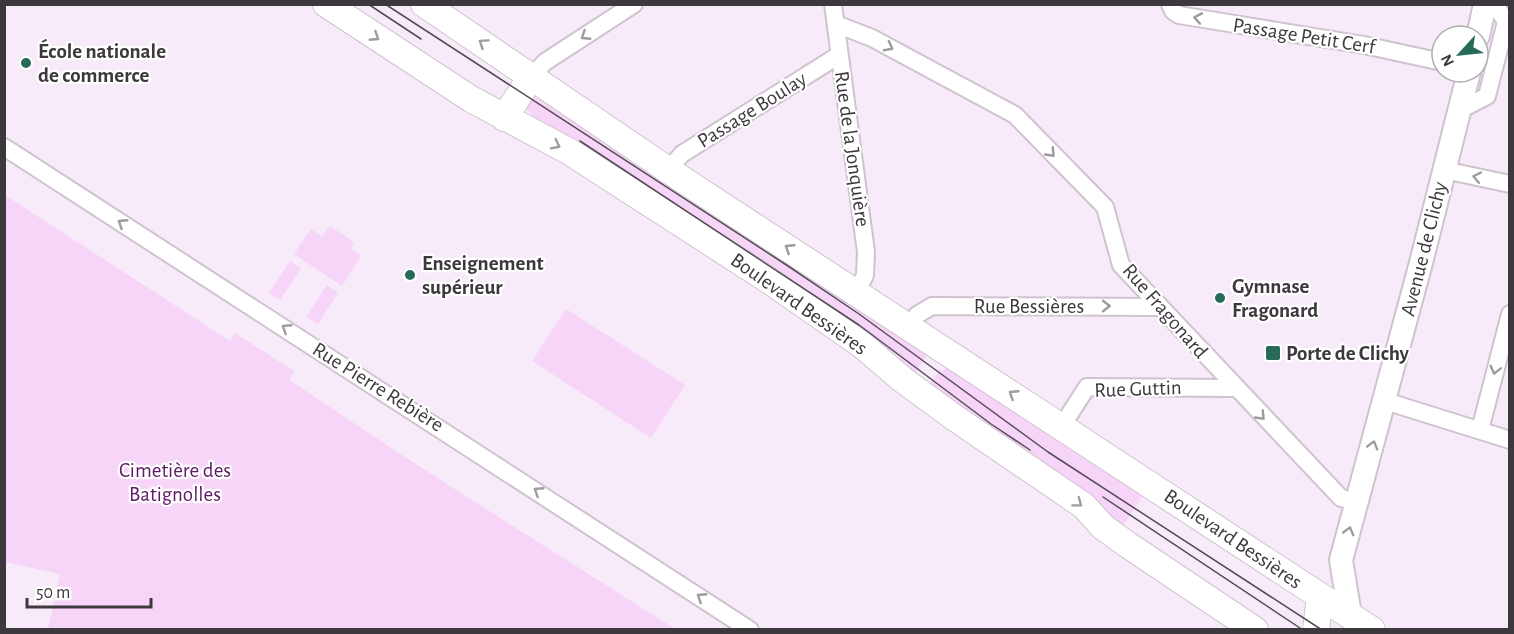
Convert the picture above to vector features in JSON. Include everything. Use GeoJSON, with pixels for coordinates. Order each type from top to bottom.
{"type":"FeatureCollection","features":[{"type":"Feature","properties":{"kind":"main road","name":"Boulevard Bessières"},"geometry":{"type":"LineString","coordinates":[[326,4],[504,118],[570,152],[813,310],[955,418],[1084,506],[1103,527],[1255,630]]}},
{"type":"Feature","properties":{"kind":"main road","name":"Boulevard Bessières"},"geometry":{"type":"LineString","coordinates":[[424,4],[668,170],[1062,426],[1320,597],[1353,622],[1372,630]]}},
{"type":"Feature","properties":{"kind":"main road"},"geometry":{"type":"LineString","coordinates":[[1481,24],[1485,4]]}},
{"type":"Feature","properties":{"kind":"main road"},"geometry":{"type":"LineString","coordinates":[[504,118],[531,77]]}},
{"type":"Feature","properties":{"kind":"main road","name":"Avenue de Clichy"},"geometry":{"type":"LineString","coordinates":[[1320,597],[1332,571],[1341,560],[1465,84]]}},
{"type":"Feature","properties":{"kind":"main road","name":"Avenue de Clichy"},"geometry":{"type":"LineString","coordinates":[[1341,560],[1353,622]]}},
{"type":"Feature","properties":{"kind":"main road"},"geometry":{"type":"LineString","coordinates":[[1316,630],[1320,597]]}},
{"type":"Feature","properties":{"kind":"street"},"geometry":{"type":"LineString","coordinates":[[531,77],[545,62],[634,4]]}},
{"type":"Feature","properties":{"kind":"street","name":"Rue de la Jonquière"},"geometry":{"type":"LineString","coordinates":[[833,4],[866,252],[865,275],[857,292]]}},
{"type":"Feature","properties":{"kind":"street","name":"Passage Petit Cerf"},"geometry":{"type":"LineString","coordinates":[[1170,4],[1173,11],[1179,15],[1364,45],[1430,59]]}},
{"type":"Feature","properties":{"kind":"street"},"geometry":{"type":"LineString","coordinates":[[1458,111],[1487,96],[1506,22],[1495,4]]}},
{"type":"Feature","properties":{"kind":"street","name":"Rue Fragonard"},"geometry":{"type":"LineString","coordinates":[[836,24],[882,43],[1016,115],[1105,207],[1121,265],[1158,307],[1341,498],[1357,502]]}},
{"type":"Feature","properties":{"kind":"street","name":"Passage Boulay"},"geometry":{"type":"LineString","coordinates":[[668,170],[682,153],[839,55]]}},
{"type":"Feature","properties":{"kind":"street","name":"Rue Pierre Rebière"},"geometry":{"type":"LineString","coordinates":[[4,147],[750,630]]}},
{"type":"Feature","properties":{"kind":"street"},"geometry":{"type":"LineString","coordinates":[[1444,170],[1509,184]]}},
{"type":"Feature","properties":{"kind":"street","name":"Rue Bessières"},"geometry":{"type":"LineString","coordinates":[[910,327],[917,315],[932,306],[1158,307]]}},
{"type":"Feature","properties":{"kind":"street"},"geometry":{"type":"LineString","coordinates":[[1480,430],[1509,314]]}},
{"type":"Feature","properties":{"kind":"street","name":"Rue Guttin"},"geometry":{"type":"LineString","coordinates":[[1062,426],[1088,387],[1234,388]]}},
{"type":"Feature","properties":{"kind":"street"},"geometry":{"type":"LineString","coordinates":[[1384,401],[1509,440]]}},
{"type":"Feature","properties":{"kind":"green space"},"geometry":{"type":"Polygon","coordinates":[[[534,96],[541,101],[544,96],[929,352],[913,376],[530,120],[533,115],[525,109],[534,96]]]}},
{"type":"Feature","properties":{"kind":"green space","name":"Cimetière des Batignolles"},"geometry":{"type":"Polygon","coordinates":[[[5,195],[230,341],[235,333],[294,371],[290,380],[337,412],[675,629],[48,629],[60,574],[5,562],[5,195]]]}},
{"type":"Feature","properties":{"kind":"green space"},"geometry":{"type":"Polygon","coordinates":[[[330,226],[354,242],[351,249],[361,256],[342,286],[294,254],[311,229],[322,237],[330,226]]]}},
{"type":"Feature","properties":{"kind":"green space"},"geometry":{"type":"Polygon","coordinates":[[[290,261],[301,269],[280,300],[269,293],[290,261]]]}},
{"type":"Feature","properties":{"kind":"green space"},"geometry":{"type":"Polygon","coordinates":[[[327,285],[338,293],[318,324],[306,317],[327,285]]]}},
{"type":"Feature","properties":{"kind":"green space"},"geometry":{"type":"Polygon","coordinates":[[[566,309],[685,385],[651,438],[532,361],[566,309]]]}},
{"type":"Feature","properties":{"kind":"green space"},"geometry":{"type":"Polygon","coordinates":[[[948,364],[1145,493],[1120,530],[931,390],[933,386],[930,384],[940,370],[943,371],[948,364]]]}},
{"type":"Feature","properties":{"kind":"tram line"},"geometry":{"type":"LineString","coordinates":[[368,4],[421,39]]}},
{"type":"Feature","properties":{"kind":"tram line"},"geometry":{"type":"LineString","coordinates":[[385,4],[788,266],[859,314],[1048,452],[1322,630]]}},
{"type":"Feature","properties":{"kind":"tram line"},"geometry":{"type":"LineString","coordinates":[[580,141],[859,325],[991,424],[1030,450]]}},
{"type":"Feature","properties":{"kind":"tram line"},"geometry":{"type":"LineString","coordinates":[[1103,497],[1303,630]]}},
{"type":"Feature","properties":{"kind":"place","name":"École nationale de commerce"},"geometry":{"type":"Point","coordinates":[26,63]}},
{"type":"Feature","properties":{"kind":"place","name":"Enseignement supérieur"},"geometry":{"type":"Point","coordinates":[410,275]}},
{"type":"Feature","properties":{"kind":"place","name":"Gymnase Fragonard"},"geometry":{"type":"Point","coordinates":[1220,298]}},
{"type":"Feature","properties":{"kind":"place","name":"Porte de Clichy"},"geometry":{"type":"Point","coordinates":[1273,353]}}]}
